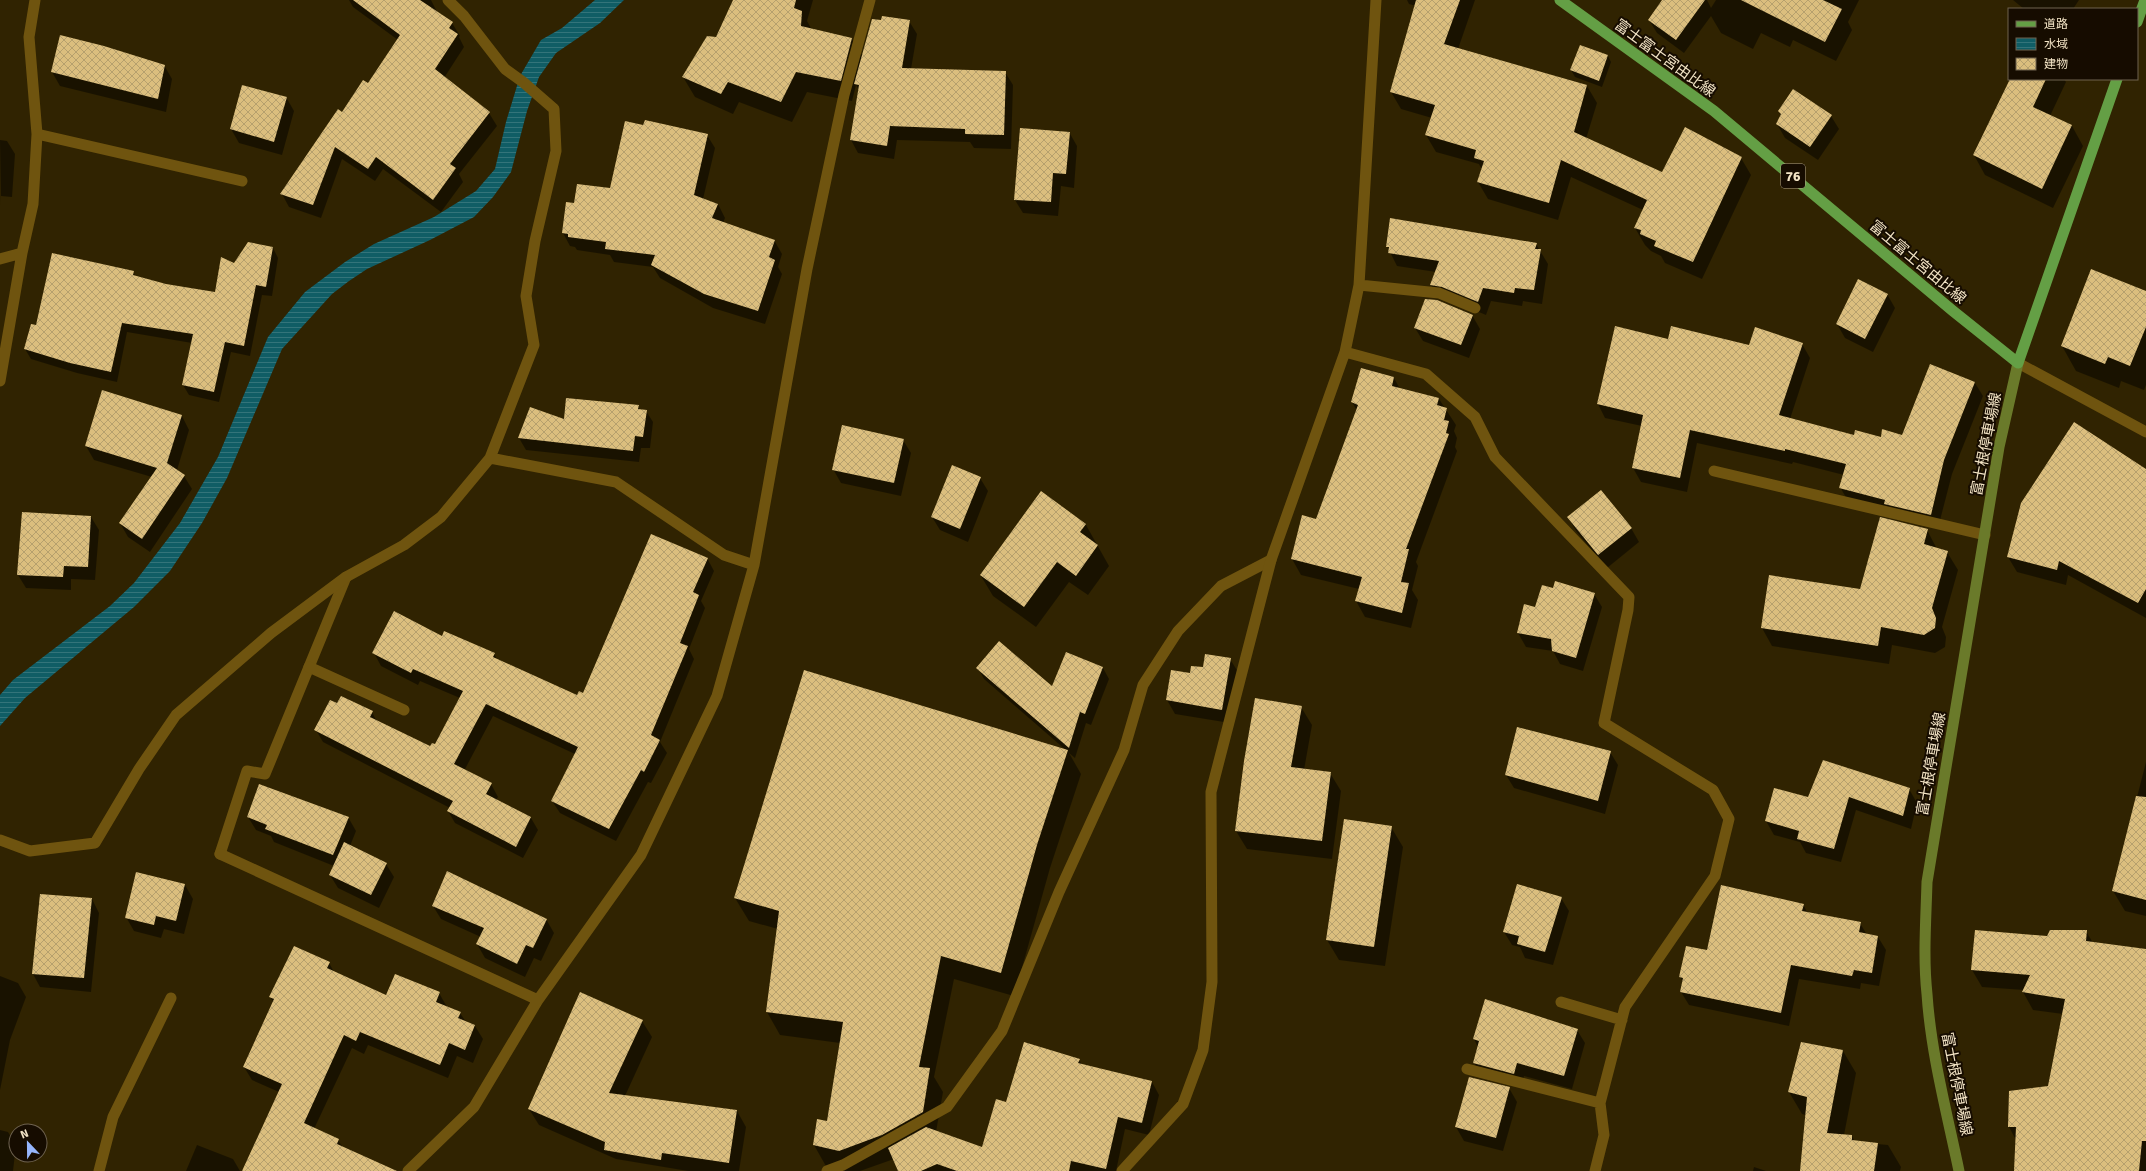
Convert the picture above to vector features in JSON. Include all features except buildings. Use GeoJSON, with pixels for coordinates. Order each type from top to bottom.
{"type":"FeatureCollection","features":[{"type":"Feature","properties":{"kind":"main road","name":"富士富士宮由比線"},"geometry":{"type":"LineString","coordinates":[[1560,0],[1714,111],[1952,311],[2018,363]]}},
{"type":"Feature","properties":{"kind":"main road"},"geometry":{"type":"LineString","coordinates":[[2138,19],[2145,0]]}},
{"type":"Feature","properties":{"kind":"main road"},"geometry":{"type":"LineString","coordinates":[[2018,363],[2117,80]]}},
{"type":"Feature","properties":{"kind":"main road","name":"富士根停車場線"},"geometry":{"type":"LineString","coordinates":[[1959,1171],[1934,1047],[1927,995],[1925,951],[1927,882],[1999,447],[2018,363]]}},
{"type":"Feature","properties":{"kind":"street"},"geometry":{"type":"LineString","coordinates":[[0,382],[22,252],[33,204],[37,134],[29,37],[35,0]]}},
{"type":"Feature","properties":{"kind":"street"},"geometry":{"type":"LineString","coordinates":[[0,840],[30,851],[95,843],[139,769],[176,715],[271,633],[346,577],[404,545],[441,517],[490,458],[534,345],[526,296],[535,240],[556,151],[554,109],[523,82],[505,69],[464,16],[448,0]]}},
{"type":"Feature","properties":{"kind":"street"},"geometry":{"type":"LineString","coordinates":[[408,1171],[474,1108],[538,1000],[641,855],[717,696],[754,565],[809,262],[844,95],[870,0]]}},
{"type":"Feature","properties":{"kind":"street"},"geometry":{"type":"LineString","coordinates":[[1122,1171],[1183,1104],[1203,1050],[1212,982],[1212,792],[1271,560],[1345,352],[1359,285],[1376,0]]}},
{"type":"Feature","properties":{"kind":"street"},"geometry":{"type":"LineString","coordinates":[[37,134],[242,181]]}},
{"type":"Feature","properties":{"kind":"street"},"geometry":{"type":"LineString","coordinates":[[0,259],[22,252]]}},
{"type":"Feature","properties":{"kind":"street"},"geometry":{"type":"LineString","coordinates":[[1359,285],[1439,292],[1474,308]]}},
{"type":"Feature","properties":{"kind":"street"},"geometry":{"type":"LineString","coordinates":[[1345,352],[1426,374],[1476,418],[1495,457],[1629,597],[1628,610],[1604,723],[1713,790],[1728,819],[1715,876],[1625,1007],[1600,1103],[1604,1135],[1594,1171]]}},
{"type":"Feature","properties":{"kind":"street"},"geometry":{"type":"LineString","coordinates":[[2018,363],[2146,432]]}},
{"type":"Feature","properties":{"kind":"street"},"geometry":{"type":"LineString","coordinates":[[490,458],[616,482],[724,555],[754,565]]}},
{"type":"Feature","properties":{"kind":"street"},"geometry":{"type":"LineString","coordinates":[[1714,471],[1985,535]]}},
{"type":"Feature","properties":{"kind":"street"},"geometry":{"type":"LineString","coordinates":[[827,1171],[843,1165],[947,1107],[1002,1031],[1059,892],[1124,750],[1143,686],[1178,631],[1221,586],[1271,560]]}},
{"type":"Feature","properties":{"kind":"street"},"geometry":{"type":"LineString","coordinates":[[346,577],[265,774],[247,772],[220,854],[538,1000]]}},
{"type":"Feature","properties":{"kind":"street"},"geometry":{"type":"LineString","coordinates":[[309,666],[404,710]]}},
{"type":"Feature","properties":{"kind":"street"},"geometry":{"type":"LineString","coordinates":[[99,1171],[113,1116],[171,998]]}},
{"type":"Feature","properties":{"kind":"street"},"geometry":{"type":"LineString","coordinates":[[1561,1002],[1622,1020]]}},
{"type":"Feature","properties":{"kind":"street"},"geometry":{"type":"LineString","coordinates":[[1467,1069],[1600,1103]]}},
{"type":"Feature","properties":{"kind":"water"},"geometry":{"type":"Polygon","coordinates":[[[595,0],[624,0],[600,23],[556,53],[539,77],[527,111],[511,172],[493,197],[474,217],[430,240],[367,269],[332,294],[282,349],[227,478],[202,523],[170,571],[134,607],[25,698],[0,726],[0,695],[13,680],[110,606],[134,583],[180,523],[218,457],[268,337],[305,292],[345,262],[374,244],[434,217],[476,191],[495,169],[506,122],[520,76],[541,40],[562,28],[595,0]]]}}]}
